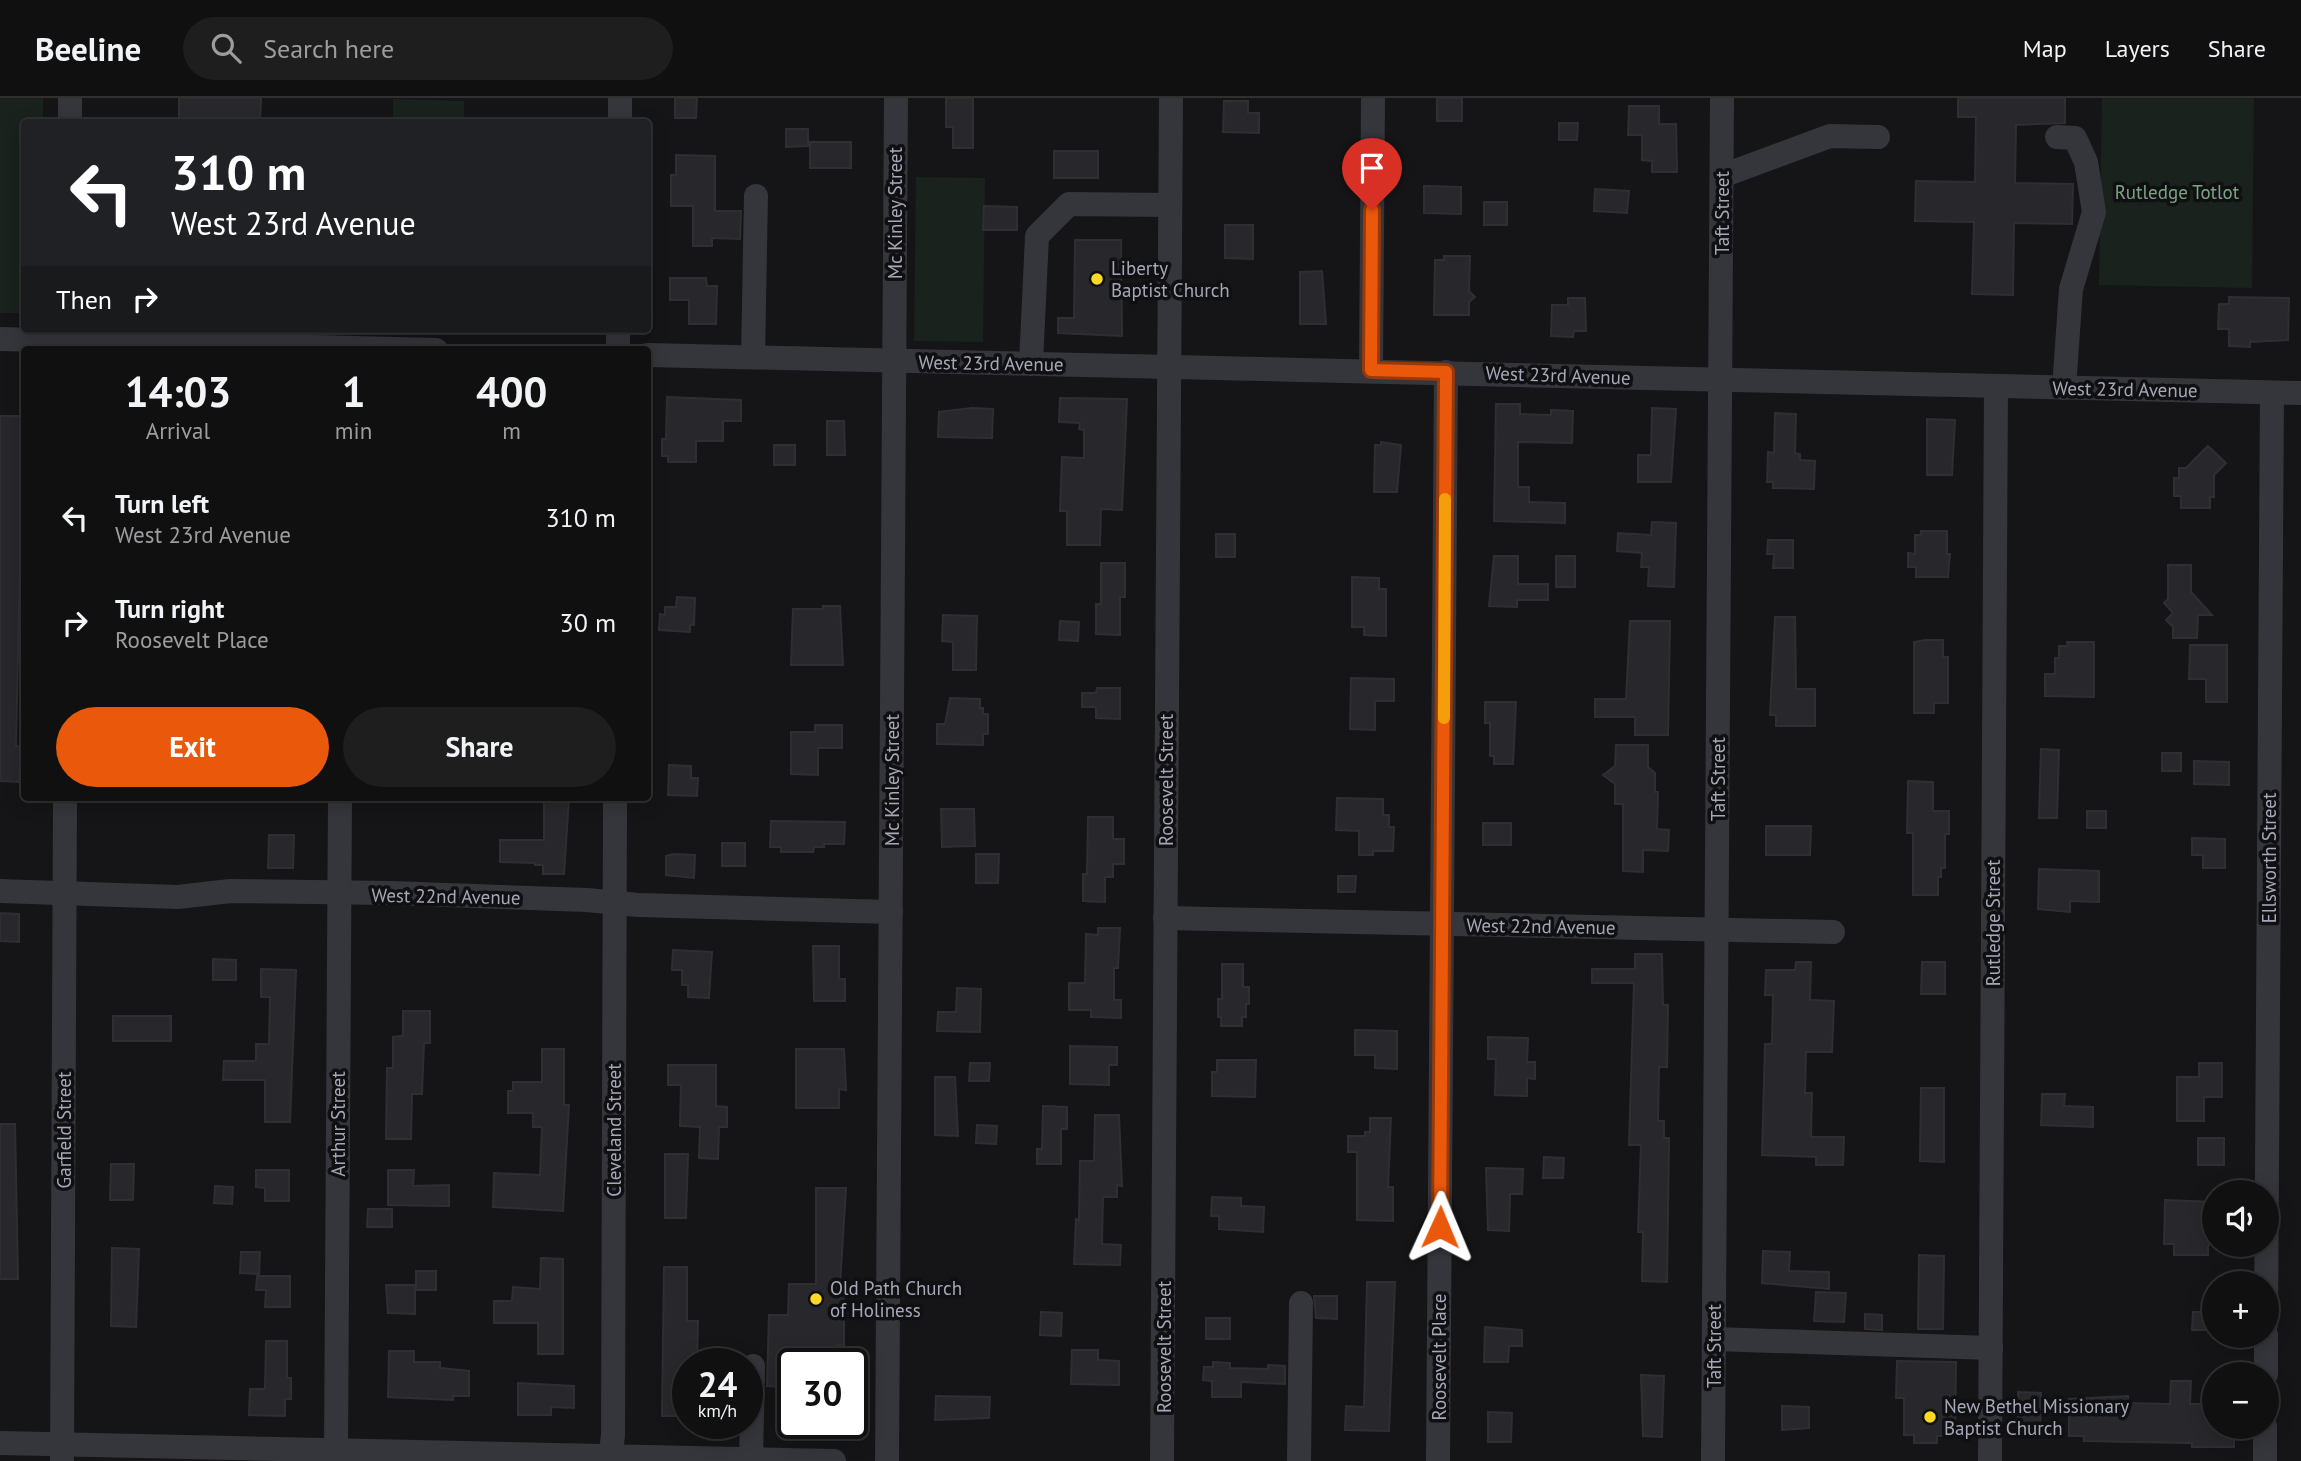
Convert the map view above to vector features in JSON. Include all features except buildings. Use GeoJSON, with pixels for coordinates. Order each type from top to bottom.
{"type":"FeatureCollection","features":[{"type":"Feature","properties":{"kind":"street"},"geometry":{"type":"LineString","coordinates":[[70,98],[70,119]]}},
{"type":"Feature","properties":{"kind":"street"},"geometry":{"type":"LineString","coordinates":[[620,119],[621,98]]}},
{"type":"Feature","properties":{"kind":"street","name":"Mc Kinley Street"},"geometry":{"type":"LineString","coordinates":[[887,1461],[896,98]]}},
{"type":"Feature","properties":{"kind":"street","name":"Roosevelt Street"},"geometry":{"type":"LineString","coordinates":[[1162,1461],[1171,98]]}},
{"type":"Feature","properties":{"kind":"street"},"geometry":{"type":"LineString","coordinates":[[1371,370],[1373,98]]}},
{"type":"Feature","properties":{"kind":"street","name":"Taft Street"},"geometry":{"type":"LineString","coordinates":[[1713,1461],[1722,98]]}},
{"type":"Feature","properties":{"kind":"street"},"geometry":{"type":"LineString","coordinates":[[1722,176],[1830,136],[1878,136]]}},
{"type":"Feature","properties":{"kind":"street"},"geometry":{"type":"LineString","coordinates":[[2057,137],[2075,138],[2086,162],[2095,203],[2092,222],[2071,289],[2064,388]]}},
{"type":"Feature","properties":{"kind":"street"},"geometry":{"type":"LineString","coordinates":[[753,358],[756,196]]}},
{"type":"Feature","properties":{"kind":"street"},"geometry":{"type":"LineString","coordinates":[[1031,363],[1037,236],[1069,204],[1170,205]]}},
{"type":"Feature","properties":{"kind":"street"},"geometry":{"type":"LineString","coordinates":[[0,340],[251,346]]}},
{"type":"Feature","properties":{"kind":"street","name":"West 23rd Avenue"},"geometry":{"type":"LineString","coordinates":[[651,355],[2301,393]]}},
{"type":"Feature","properties":{"kind":"street","name":"Roosevelt Place"},"geometry":{"type":"LineString","coordinates":[[1438,1461],[1446,372]]}},
{"type":"Feature","properties":{"kind":"street","name":"Rutledge Street"},"geometry":{"type":"LineString","coordinates":[[1990,1461],[1996,386]]}},
{"type":"Feature","properties":{"kind":"street","name":"Ellsworth Street"},"geometry":{"type":"LineString","coordinates":[[2266,1271],[2272,393]]}},
{"type":"Feature","properties":{"kind":"street","name":"Garfield Street"},"geometry":{"type":"LineString","coordinates":[[62,1453],[65,801]]}},
{"type":"Feature","properties":{"kind":"street","name":"Arthur Street"},"geometry":{"type":"LineString","coordinates":[[336,1450],[340,801]]}},
{"type":"Feature","properties":{"kind":"street","name":"Cleveland Street"},"geometry":{"type":"LineString","coordinates":[[611,1459],[615,801]]}},
{"type":"Feature","properties":{"kind":"street","name":"West 22nd Avenue"},"geometry":{"type":"LineString","coordinates":[[0,891],[178,897],[230,891],[339,895],[404,894],[891,912]]}},
{"type":"Feature","properties":{"kind":"street","name":"West 22nd Avenue"},"geometry":{"type":"LineString","coordinates":[[1165,918],[1833,932]]}},
{"type":"Feature","properties":{"kind":"street"},"geometry":{"type":"LineString","coordinates":[[1299,1461],[1301,1303]]}},
{"type":"Feature","properties":{"kind":"street"},"geometry":{"type":"LineString","coordinates":[[1714,1339],[1991,1348]]}},
{"type":"Feature","properties":{"kind":"street"},"geometry":{"type":"LineString","coordinates":[[751,1439],[751,1460]]}},
{"type":"Feature","properties":{"kind":"street"},"geometry":{"type":"LineString","coordinates":[[2265,1461],[2266,1439]]}},
{"type":"Feature","properties":{"kind":"street"},"geometry":{"type":"LineString","coordinates":[[0,1443],[62,1453],[336,1450],[611,1459],[834,1461]]}},
{"type":"Feature","properties":{"kind":"green space"},"geometry":{"type":"Polygon","coordinates":[[[0,98],[43,98],[43,119],[21,119],[21,313],[0,313],[0,98]]]}},
{"type":"Feature","properties":{"kind":"green space","name":"Rutledge Totlot"},"geometry":{"type":"Polygon","coordinates":[[[2102,98],[2254,98],[2252,288],[2099,285],[2102,98]]]}},
{"type":"Feature","properties":{"kind":"green space"},"geometry":{"type":"Polygon","coordinates":[[[393,99],[464,101],[464,119],[393,119],[393,99]]]}},
{"type":"Feature","properties":{"kind":"green space"},"geometry":{"type":"Polygon","coordinates":[[[916,177],[985,178],[983,342],[914,341],[916,177]]]}},
{"type":"Feature","properties":{"kind":"slow traffic"},"geometry":{"type":"LineString","coordinates":[[1444,718],[1445,499]]}},
{"type":"Feature","properties":{"kind":"place","name":"Liberty Baptist Church"},"geometry":{"type":"Point","coordinates":[1097,279]}},
{"type":"Feature","properties":{"kind":"place","name":"Old Path Church of Holiness"},"geometry":{"type":"Point","coordinates":[816,1299]}},
{"type":"Feature","properties":{"kind":"place","name":"New Bethel Missionary Baptist Church"},"geometry":{"type":"Point","coordinates":[1930,1417]}},
{"type":"Feature","properties":{"kind":"route"},"geometry":{"type":"LineString","coordinates":[[1372,210],[1371,370],[1446,372],[1440,1227]]}}]}
